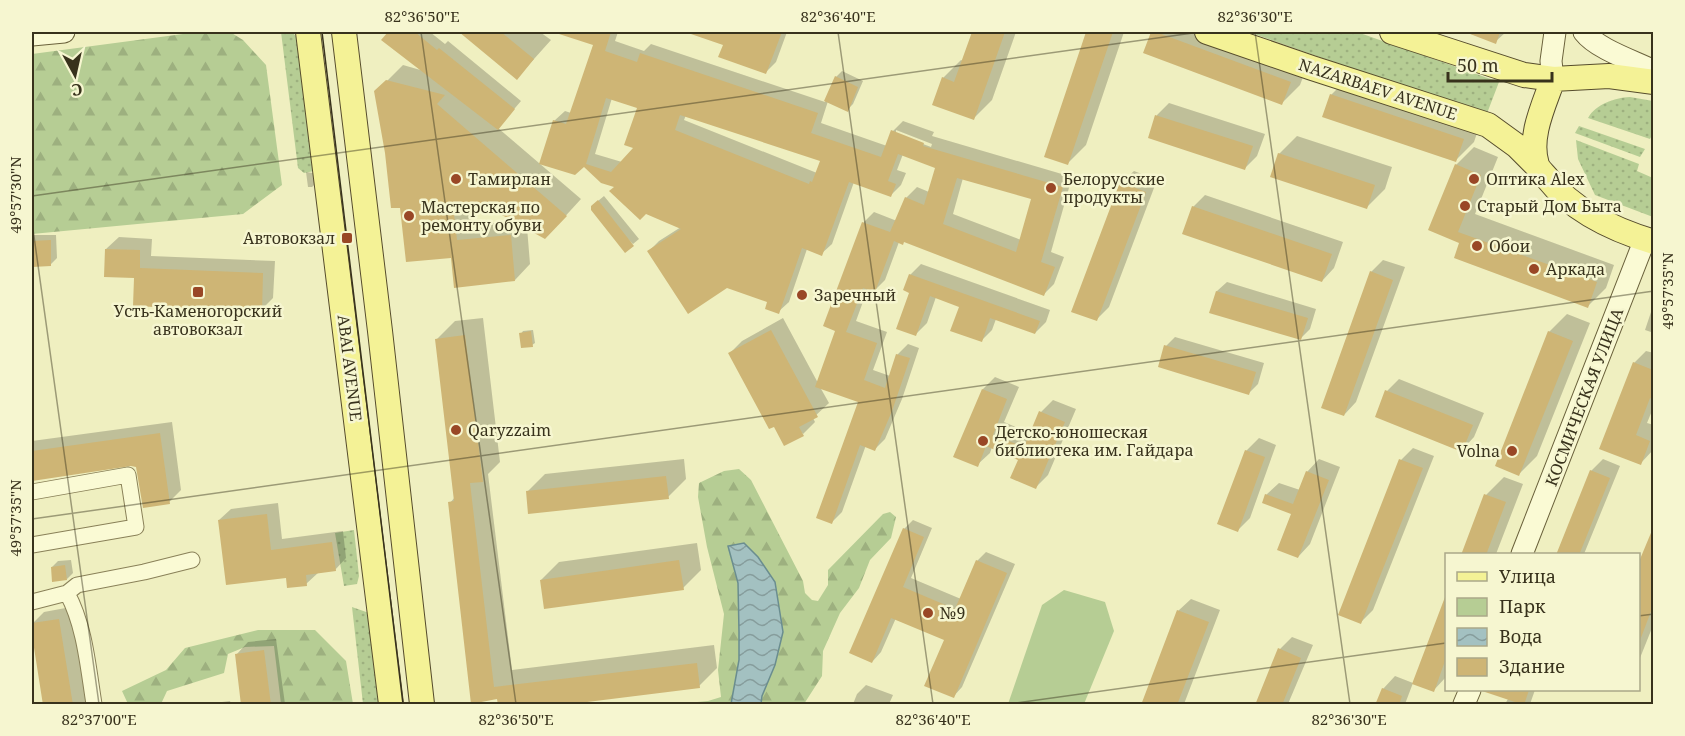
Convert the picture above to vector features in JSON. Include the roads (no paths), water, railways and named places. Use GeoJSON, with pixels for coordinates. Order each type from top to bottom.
{"type":"FeatureCollection","features":[{"type":"Feature","properties":{"kind":"main road"},"geometry":{"type":"LineString","coordinates":[[32,34],[64,32]]}},
{"type":"Feature","properties":{"kind":"main road","name":"ABAI AVENUE"},"geometry":{"type":"LineString","coordinates":[[308,32],[391,705]]}},
{"type":"Feature","properties":{"kind":"main road","name":"ABAI AVENUE"},"geometry":{"type":"LineString","coordinates":[[344,32],[422,705]]}},
{"type":"Feature","properties":{"kind":"main road","name":"NAZARBAEV AVENUE"},"geometry":{"type":"LineString","coordinates":[[1207,32],[1488,125],[1517,146],[1537,166],[1561,196],[1585,214],[1649,240]]}},
{"type":"Feature","properties":{"kind":"main road"},"geometry":{"type":"LineString","coordinates":[[1392,32],[1524,75],[1553,80],[1609,76],[1653,82]]}},
{"type":"Feature","properties":{"kind":"main road"},"geometry":{"type":"LineString","coordinates":[[1537,166],[1534,143],[1540,116],[1553,80],[1551,61],[1555,32]]}},
{"type":"Feature","properties":{"kind":"main road"},"geometry":{"type":"LineString","coordinates":[[1584,32],[1609,49],[1653,71]]}},
{"type":"Feature","properties":{"kind":"main road","name":"КОСМИЧЕСКАЯ УЛИЦА"},"geometry":{"type":"LineString","coordinates":[[1523,553],[1649,240]]}},
{"type":"Feature","properties":{"kind":"main road"},"geometry":{"type":"LineString","coordinates":[[1464,705],[1470,691]]}},
{"type":"Feature","properties":{"kind":"street"},"geometry":{"type":"LineString","coordinates":[[32,492],[128,476],[136,527],[32,545]]}},
{"type":"Feature","properties":{"kind":"street"},"geometry":{"type":"LineString","coordinates":[[32,602],[67,593],[77,585],[192,560]]}},
{"type":"Feature","properties":{"kind":"street"},"geometry":{"type":"LineString","coordinates":[[67,593],[75,608],[94,705]]}},
{"type":"Feature","properties":{"kind":"water"},"geometry":{"type":"Polygon","coordinates":[[[744,543],[758,557],[775,582],[783,632],[775,665],[761,704],[731,704],[739,660],[739,632],[738,583],[728,546],[744,543]]]}},
{"type":"Feature","properties":{"kind":"tram line"},"geometry":{"type":"LineString","coordinates":[[322,32],[403,704]]}},
{"type":"Feature","properties":{"kind":"place","name":"Тамирлан"},"geometry":{"type":"Point","coordinates":[456,179]}},
{"type":"Feature","properties":{"kind":"place","name":"Оптика Alex"},"geometry":{"type":"Point","coordinates":[1474,179]}},
{"type":"Feature","properties":{"kind":"place","name":"Белорусские продукты"},"geometry":{"type":"Point","coordinates":[1051,188]}},
{"type":"Feature","properties":{"kind":"place","name":"Старый Дом Быта"},"geometry":{"type":"Point","coordinates":[1465,206]}},
{"type":"Feature","properties":{"kind":"place","name":"Мастерская по ремонту обуви"},"geometry":{"type":"Point","coordinates":[409,216]}},
{"type":"Feature","properties":{"kind":"place","name":"Автовокзал"},"geometry":{"type":"Point","coordinates":[347,238]}},
{"type":"Feature","properties":{"kind":"place","name":"Обои"},"geometry":{"type":"Point","coordinates":[1477,246]}},
{"type":"Feature","properties":{"kind":"place","name":"Аркада"},"geometry":{"type":"Point","coordinates":[1534,269]}},
{"type":"Feature","properties":{"kind":"place","name":"Усть-Каменогорский автовокзал"},"geometry":{"type":"Point","coordinates":[198,292]}},
{"type":"Feature","properties":{"kind":"place","name":"Заречный"},"geometry":{"type":"Point","coordinates":[802,295]}},
{"type":"Feature","properties":{"kind":"place","name":"Qaryzzaim"},"geometry":{"type":"Point","coordinates":[456,430]}},
{"type":"Feature","properties":{"kind":"place","name":"Детско-юношеская библиотека им. Гайдара"},"geometry":{"type":"Point","coordinates":[983,441]}},
{"type":"Feature","properties":{"kind":"place","name":"Volna"},"geometry":{"type":"Point","coordinates":[1512,451]}},
{"type":"Feature","properties":{"kind":"place","name":"№9"},"geometry":{"type":"Point","coordinates":[928,613]}}]}
